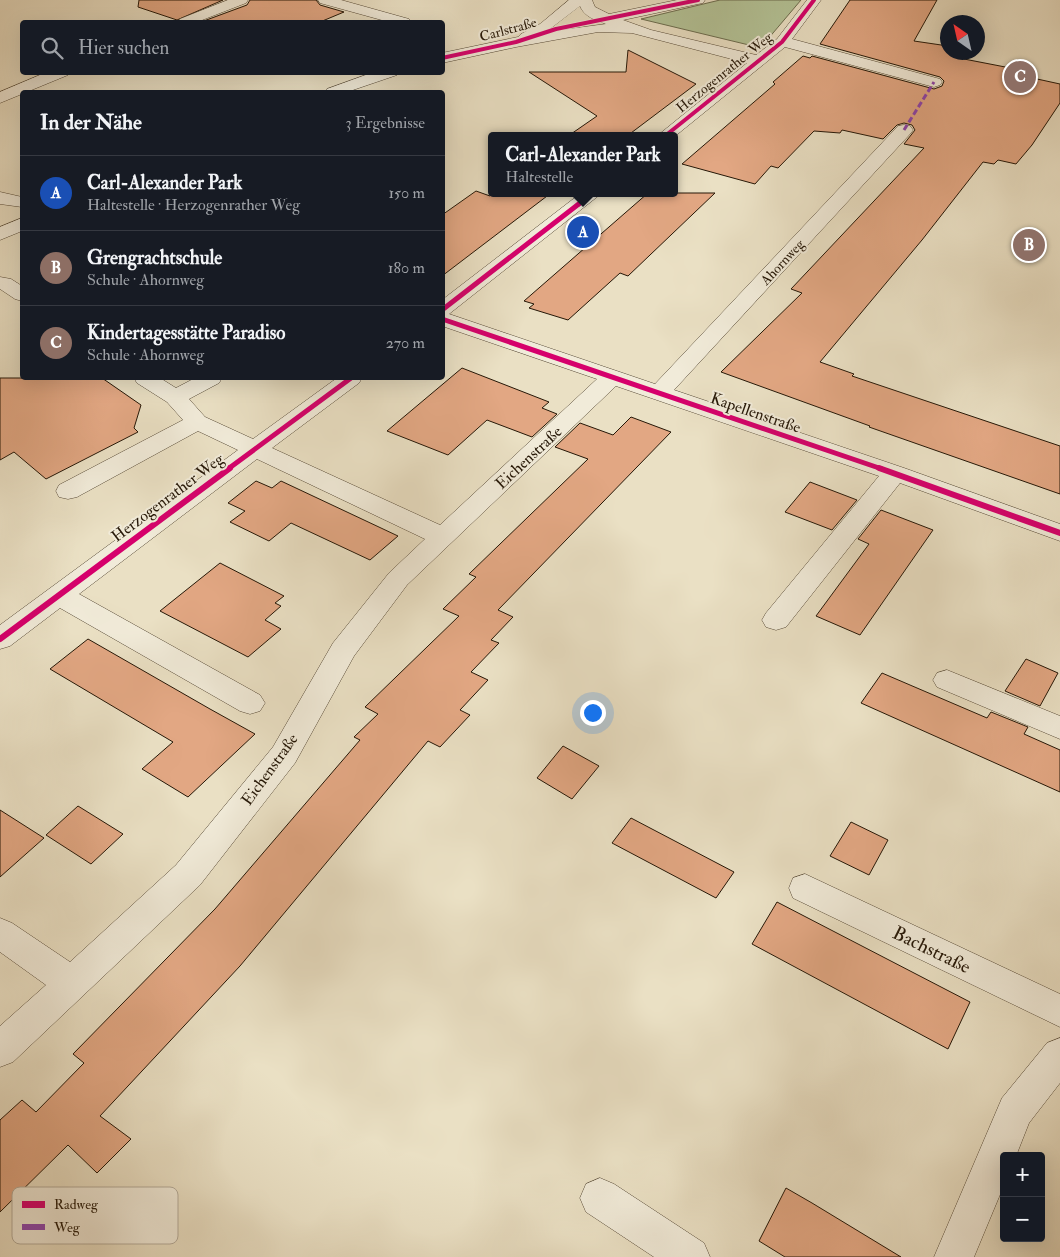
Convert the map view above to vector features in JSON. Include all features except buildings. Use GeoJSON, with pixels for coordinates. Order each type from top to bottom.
{"type":"FeatureCollection","features":[{"type":"Feature","properties":{"kind":"street"},"geometry":{"type":"LineString","coordinates":[[190,20],[241,0]]}},
{"type":"Feature","properties":{"kind":"street"},"geometry":{"type":"LineString","coordinates":[[325,0],[397,20]]}},
{"type":"Feature","properties":{"kind":"street"},"geometry":{"type":"LineString","coordinates":[[516,42],[545,27],[578,0]]}},
{"type":"Feature","properties":{"kind":"street"},"geometry":{"type":"LineString","coordinates":[[585,0],[586,5],[592,12],[609,19]]}},
{"type":"Feature","properties":{"kind":"street","name":"Carlstraße"},"geometry":{"type":"LineString","coordinates":[[516,42],[556,29],[698,0]]}},
{"type":"Feature","properties":{"kind":"street","name":"Herzogenrather Weg"},"geometry":{"type":"LineString","coordinates":[[670,132],[782,42],[814,0]]}},
{"type":"Feature","properties":{"kind":"street","name":"Carlstraße"},"geometry":{"type":"LineString","coordinates":[[609,19],[632,29],[759,61]]}},
{"type":"Feature","properties":{"kind":"street","name":"Carlstraße"},"geometry":{"type":"LineString","coordinates":[[445,57],[516,42],[563,36],[598,28],[632,29]]}},
{"type":"Feature","properties":{"kind":"street"},"geometry":{"type":"LineString","coordinates":[[445,42],[461,54]]}},
{"type":"Feature","properties":{"kind":"street"},"geometry":{"type":"LineString","coordinates":[[782,42],[811,48],[934,82]]}},
{"type":"Feature","properties":{"kind":"street"},"geometry":{"type":"LineString","coordinates":[[0,98],[55,75]]}},
{"type":"Feature","properties":{"kind":"street"},"geometry":{"type":"LineString","coordinates":[[339,90],[382,75]]}},
{"type":"Feature","properties":{"kind":"street","name":"Ahornweg"},"geometry":{"type":"LineString","coordinates":[[660,393],[904,130]]}},
{"type":"Feature","properties":{"kind":"street"},"geometry":{"type":"LineString","coordinates":[[445,308],[588,197]]}},
{"type":"Feature","properties":{"kind":"street"},"geometry":{"type":"LineString","coordinates":[[0,198],[20,202]]}},
{"type":"Feature","properties":{"kind":"street"},"geometry":{"type":"LineString","coordinates":[[0,234],[20,225]]}},
{"type":"Feature","properties":{"kind":"street"},"geometry":{"type":"LineString","coordinates":[[9,281],[20,293]]}},
{"type":"Feature","properties":{"kind":"street","name":"Kapellenstraße"},"geometry":{"type":"LineString","coordinates":[[445,320],[895,473],[1060,533]]}},
{"type":"Feature","properties":{"kind":"street","name":"Eichenstraße"},"geometry":{"type":"LineString","coordinates":[[0,1050],[188,875],[284,755],[343,650],[398,579],[613,377]]}},
{"type":"Feature","properties":{"kind":"street"},"geometry":{"type":"LineString","coordinates":[[148,380],[175,397],[196,422],[443,537]]}},
{"type":"Feature","properties":{"kind":"street"},"geometry":{"type":"LineString","coordinates":[[175,397],[207,380]]}},
{"type":"Feature","properties":{"kind":"street","name":"Herzogenrather Weg"},"geometry":{"type":"LineString","coordinates":[[0,639],[348,380]]}},
{"type":"Feature","properties":{"kind":"street"},"geometry":{"type":"LineString","coordinates":[[68,491],[196,422]]}},
{"type":"Feature","properties":{"kind":"street"},"geometry":{"type":"LineString","coordinates":[[776,620],[895,473]]}},
{"type":"Feature","properties":{"kind":"street"},"geometry":{"type":"LineString","coordinates":[[59,595],[250,703]]}},
{"type":"Feature","properties":{"kind":"street"},"geometry":{"type":"LineString","coordinates":[[947,680],[1060,728]]}},
{"type":"Feature","properties":{"kind":"street","name":"Bachstraße"},"geometry":{"type":"LineString","coordinates":[[805,888],[1060,1011]]}},
{"type":"Feature","properties":{"kind":"street"},"geometry":{"type":"LineString","coordinates":[[0,932],[72,984]]}},
{"type":"Feature","properties":{"kind":"street"},"geometry":{"type":"LineString","coordinates":[[954,1257],[1015,1112],[1060,1055]]}},
{"type":"Feature","properties":{"kind":"street"},"geometry":{"type":"LineString","coordinates":[[600,1198],[690,1257]]}},
{"type":"Feature","properties":{"kind":"green space"},"geometry":{"type":"Polygon","coordinates":[[[720,0],[801,0],[762,46],[749,45],[641,19],[720,0]]]}},
{"type":"Feature","properties":{"kind":"marked path"},"geometry":{"type":"LineString","coordinates":[[904,130],[934,82]]}},
{"type":"Feature","properties":{"kind":"cycle path"},"geometry":{"type":"LineString","coordinates":[[445,57],[516,42],[556,29],[698,0]]}},
{"type":"Feature","properties":{"kind":"cycle path"},"geometry":{"type":"LineString","coordinates":[[670,132],[782,42],[814,0]]}},
{"type":"Feature","properties":{"kind":"cycle path"},"geometry":{"type":"LineString","coordinates":[[445,308],[588,197]]}},
{"type":"Feature","properties":{"kind":"cycle path"},"geometry":{"type":"LineString","coordinates":[[445,320],[923,483],[1060,533]]}},
{"type":"Feature","properties":{"kind":"cycle path"},"geometry":{"type":"LineString","coordinates":[[0,639],[348,380]]}},
{"type":"Feature","properties":{"kind":"place","name":"Kindertagesstätte Paradiso"},"geometry":{"type":"Point","coordinates":[1020,77]}},
{"type":"Feature","properties":{"kind":"place","name":"Carl-Alexander Park"},"geometry":{"type":"Point","coordinates":[583,232]}},
{"type":"Feature","properties":{"kind":"place","name":"Grengrachtschule"},"geometry":{"type":"Point","coordinates":[1029,245]}}]}
